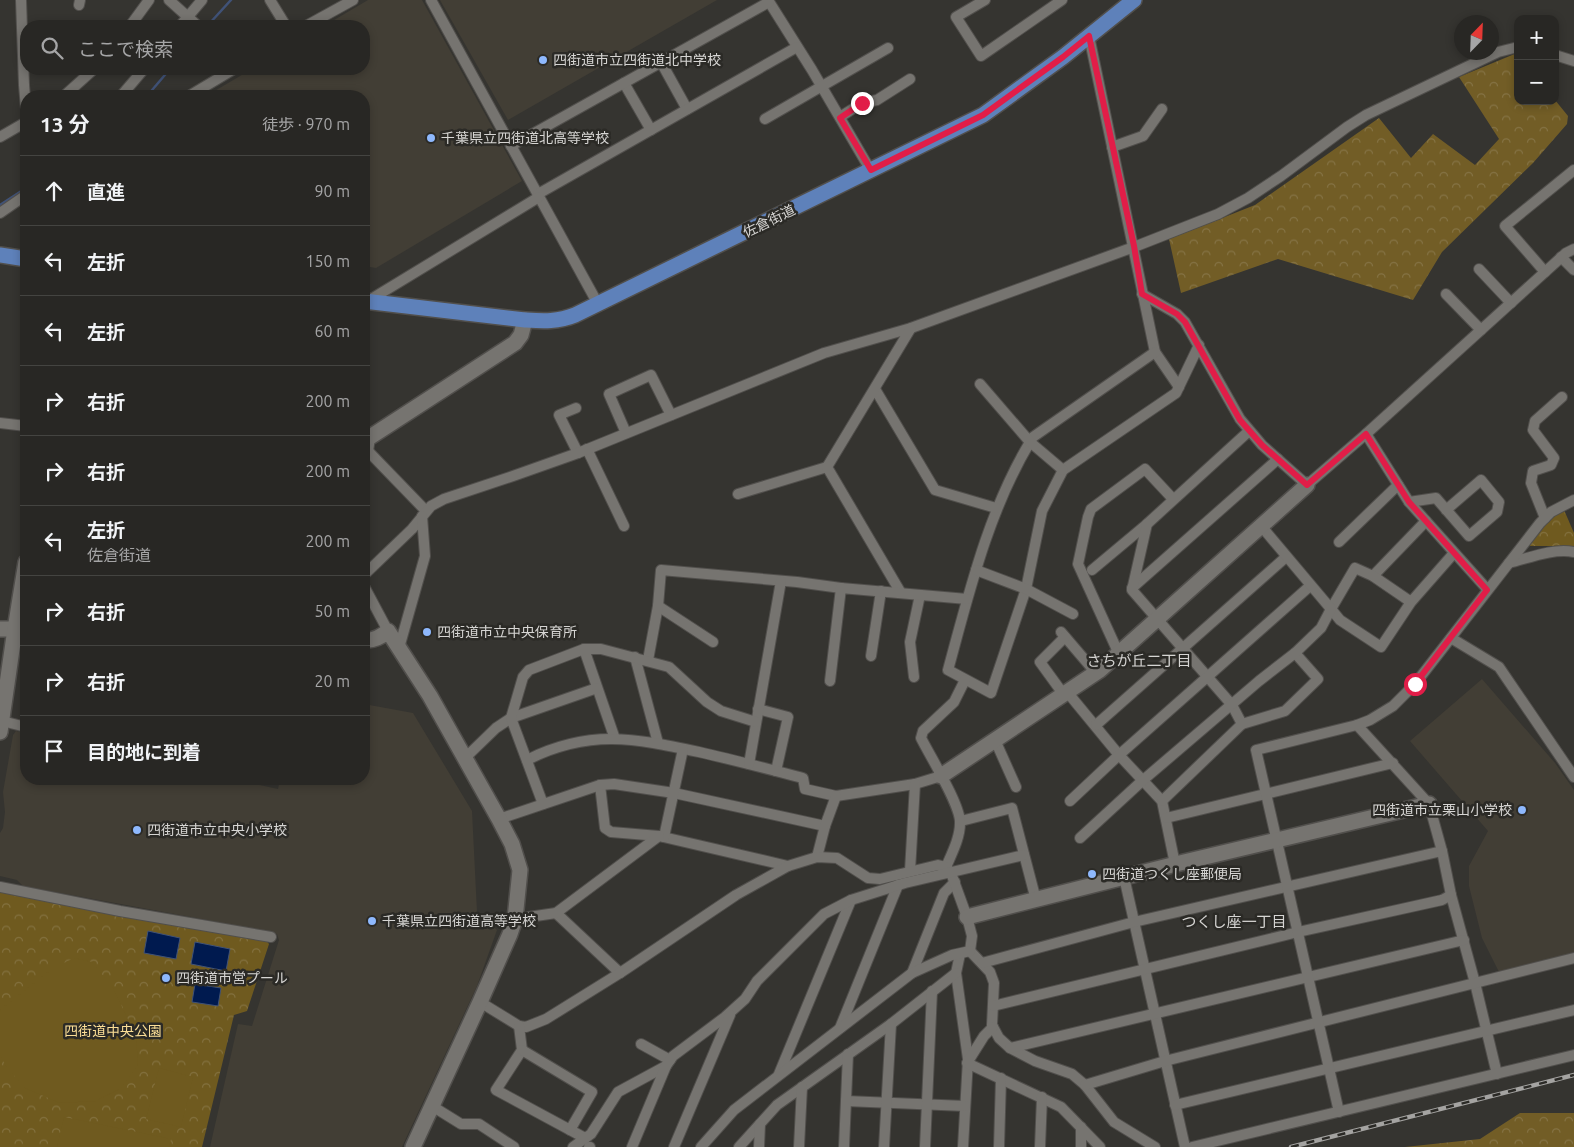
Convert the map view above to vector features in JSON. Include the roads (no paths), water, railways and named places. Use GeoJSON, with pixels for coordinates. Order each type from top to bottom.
{"type":"FeatureCollection","features":[{"type":"Feature","properties":{"kind":"main road","name":"佐倉街道"},"geometry":{"type":"LineString","coordinates":[[370,301],[524,320],[551,322],[562,320],[983,115],[1063,57],[1130,1]]}},
{"type":"Feature","properties":{"kind":"main road"},"geometry":{"type":"LineString","coordinates":[[0,255],[20,258]]}},
{"type":"Feature","properties":{"kind":"street"},"geometry":{"type":"LineString","coordinates":[[21,0],[22,20]]}},
{"type":"Feature","properties":{"kind":"street"},"geometry":{"type":"LineString","coordinates":[[134,20],[149,0]]}},
{"type":"Feature","properties":{"kind":"street"},"geometry":{"type":"LineString","coordinates":[[169,0],[191,20]]}},
{"type":"Feature","properties":{"kind":"street"},"geometry":{"type":"LineString","coordinates":[[185,20],[202,0]]}},
{"type":"Feature","properties":{"kind":"street"},"geometry":{"type":"LineString","coordinates":[[270,0],[282,20]]}},
{"type":"Feature","properties":{"kind":"street"},"geometry":{"type":"LineString","coordinates":[[317,20],[353,0]]}},
{"type":"Feature","properties":{"kind":"street"},"geometry":{"type":"LineString","coordinates":[[431,0],[598,304]]}},
{"type":"Feature","properties":{"kind":"street"},"geometry":{"type":"LineString","coordinates":[[985,0],[956,17],[981,56],[1062,0]]}},
{"type":"Feature","properties":{"kind":"street"},"geometry":{"type":"LineString","coordinates":[[511,146],[769,1],[871,170]]}},
{"type":"Feature","properties":{"kind":"street"},"geometry":{"type":"LineString","coordinates":[[1089,36],[1155,352],[1179,387]]}},
{"type":"Feature","properties":{"kind":"street"},"geometry":{"type":"LineString","coordinates":[[370,299],[538,195],[797,47]]}},
{"type":"Feature","properties":{"kind":"street"},"geometry":{"type":"LineString","coordinates":[[765,119],[888,48]]}},
{"type":"Feature","properties":{"kind":"street"},"geometry":{"type":"LineString","coordinates":[[370,569],[412,530],[431,506],[444,499],[582,451],[824,354],[911,328],[1218,214],[1248,198],[1347,127],[1386,105],[1498,52],[1514,48]]}},
{"type":"Feature","properties":{"kind":"street"},"geometry":{"type":"LineString","coordinates":[[1559,55],[1574,61]]}},
{"type":"Feature","properties":{"kind":"street"},"geometry":{"type":"LineString","coordinates":[[661,62],[687,109]]}},
{"type":"Feature","properties":{"kind":"street"},"geometry":{"type":"LineString","coordinates":[[23,75],[25,90]]}},
{"type":"Feature","properties":{"kind":"street"},"geometry":{"type":"LineString","coordinates":[[71,90],[87,75]]}},
{"type":"Feature","properties":{"kind":"street"},"geometry":{"type":"LineString","coordinates":[[126,90],[139,75]]}},
{"type":"Feature","properties":{"kind":"street"},"geometry":{"type":"LineString","coordinates":[[199,90],[224,75]]}},
{"type":"Feature","properties":{"kind":"street"},"geometry":{"type":"LineString","coordinates":[[840,118],[862,103],[877,100],[910,80]]}},
{"type":"Feature","properties":{"kind":"street"},"geometry":{"type":"LineString","coordinates":[[624,83],[651,130]]}},
{"type":"Feature","properties":{"kind":"street"},"geometry":{"type":"LineString","coordinates":[[1112,147],[1143,136],[1162,109]]}},
{"type":"Feature","properties":{"kind":"street"},"geometry":{"type":"LineString","coordinates":[[0,137],[20,125]]}},
{"type":"Feature","properties":{"kind":"street"},"geometry":{"type":"LineString","coordinates":[[1545,272],[1505,226],[1574,170]]}},
{"type":"Feature","properties":{"kind":"street"},"geometry":{"type":"LineString","coordinates":[[0,213],[20,199]]}},
{"type":"Feature","properties":{"kind":"street"},"geometry":{"type":"LineString","coordinates":[[527,760],[561,745],[595,740],[633,739],[658,743],[803,778],[805,789],[836,796],[915,784],[941,776],[1096,673],[1366,434],[1561,257],[1574,249]]}},
{"type":"Feature","properties":{"kind":"street"},"geometry":{"type":"LineString","coordinates":[[1561,257],[1574,270]]}},
{"type":"Feature","properties":{"kind":"street"},"geometry":{"type":"LineString","coordinates":[[1479,269],[1511,303]]}},
{"type":"Feature","properties":{"kind":"street"},"geometry":{"type":"LineString","coordinates":[[1142,294],[1177,314],[1185,322],[1240,420],[1249,431],[1307,485]]}},
{"type":"Feature","properties":{"kind":"street"},"geometry":{"type":"LineString","coordinates":[[1446,294],[1481,330]]}},
{"type":"Feature","properties":{"kind":"street"},"geometry":{"type":"LineString","coordinates":[[370,441],[515,343],[521,335],[524,320]]}},
{"type":"Feature","properties":{"kind":"street"},"geometry":{"type":"LineString","coordinates":[[738,494],[827,467],[911,328]]}},
{"type":"Feature","properties":{"kind":"street"},"geometry":{"type":"LineString","coordinates":[[1155,352],[1033,437],[996,508],[967,600],[948,670],[991,693],[1026,590],[1042,511],[1063,470],[1176,393],[1199,345]]}},
{"type":"Feature","properties":{"kind":"street"},"geometry":{"type":"LineString","coordinates":[[626,433],[609,394],[651,375],[672,415]]}},
{"type":"Feature","properties":{"kind":"street"},"geometry":{"type":"LineString","coordinates":[[980,384],[1030,442],[1063,470]]}},
{"type":"Feature","properties":{"kind":"street"},"geometry":{"type":"LineString","coordinates":[[875,389],[935,490],[996,508]]}},
{"type":"Feature","properties":{"kind":"street"},"geometry":{"type":"LineString","coordinates":[[1545,518],[1531,483],[1534,472],[1551,465],[1554,458],[1532,430],[1535,421],[1562,397]]}},
{"type":"Feature","properties":{"kind":"street"},"geometry":{"type":"LineString","coordinates":[[576,408],[559,416],[582,451],[624,526]]}},
{"type":"Feature","properties":{"kind":"street"},"geometry":{"type":"LineString","coordinates":[[0,423],[20,425]]}},
{"type":"Feature","properties":{"kind":"street"},"geometry":{"type":"LineString","coordinates":[[1092,570],[1147,524],[1249,431]]}},
{"type":"Feature","properties":{"kind":"street"},"geometry":{"type":"LineString","coordinates":[[1366,434],[1409,502],[1487,590]]}},
{"type":"Feature","properties":{"kind":"street"},"geometry":{"type":"LineString","coordinates":[[370,449],[424,513],[425,556],[399,648]]}},
{"type":"Feature","properties":{"kind":"street"},"geometry":{"type":"LineString","coordinates":[[1132,588],[1278,459]]}},
{"type":"Feature","properties":{"kind":"street"},"geometry":{"type":"LineString","coordinates":[[827,467],[901,593]]}},
{"type":"Feature","properties":{"kind":"street"},"geometry":{"type":"LineString","coordinates":[[1118,652],[1078,564],[1088,517],[1091,509],[1145,469],[1174,500]]}},
{"type":"Feature","properties":{"kind":"street"},"geometry":{"type":"LineString","coordinates":[[1409,502],[1436,498],[1446,510],[1469,536],[1497,512],[1498,502],[1481,480],[1446,510]]}},
{"type":"Feature","properties":{"kind":"street"},"geometry":{"type":"LineString","coordinates":[[1339,542],[1398,485]]}},
{"type":"Feature","properties":{"kind":"street"},"geometry":{"type":"LineString","coordinates":[[1339,1112],[1256,750],[1357,725],[1384,712],[1400,700],[1545,518],[1574,500]]}},
{"type":"Feature","properties":{"kind":"street"},"geometry":{"type":"LineString","coordinates":[[1373,576],[1426,520]]}},
{"type":"Feature","properties":{"kind":"street"},"geometry":{"type":"LineString","coordinates":[[1147,524],[1132,590],[1232,705],[1242,724]]}},
{"type":"Feature","properties":{"kind":"street"},"geometry":{"type":"LineString","coordinates":[[1262,527],[1340,620],[1381,648],[1411,602],[1454,553]]}},
{"type":"Feature","properties":{"kind":"street"},"geometry":{"type":"LineString","coordinates":[[1509,563],[1551,553],[1574,552]]}},
{"type":"Feature","properties":{"kind":"street"},"geometry":{"type":"LineString","coordinates":[[1096,725],[1286,557]]}},
{"type":"Feature","properties":{"kind":"street"},"geometry":{"type":"LineString","coordinates":[[1080,838],[1142,781],[1295,653],[1321,628],[1355,568],[1373,576],[1411,602]]}},
{"type":"Feature","properties":{"kind":"street"},"geometry":{"type":"LineString","coordinates":[[648,660],[658,606],[661,570],[967,600]]}},
{"type":"Feature","properties":{"kind":"street"},"geometry":{"type":"LineString","coordinates":[[976,570],[1026,590],[1073,614]]}},
{"type":"Feature","properties":{"kind":"street"},"geometry":{"type":"LineString","coordinates":[[748,764],[780,581]]}},
{"type":"Feature","properties":{"kind":"street"},"geometry":{"type":"LineString","coordinates":[[1070,801],[1119,755],[1310,586]]}},
{"type":"Feature","properties":{"kind":"street"},"geometry":{"type":"LineString","coordinates":[[830,681],[841,588]]}},
{"type":"Feature","properties":{"kind":"street"},"geometry":{"type":"LineString","coordinates":[[871,656],[881,591]]}},
{"type":"Feature","properties":{"kind":"street"},"geometry":{"type":"LineString","coordinates":[[914,677],[910,642],[920,595]]}},
{"type":"Feature","properties":{"kind":"street"},"geometry":{"type":"LineString","coordinates":[[20,596],[1,727],[20,727]]}},
{"type":"Feature","properties":{"kind":"street"},"geometry":{"type":"LineString","coordinates":[[370,597],[388,631],[430,696],[499,819],[512,844],[518,861],[519,881],[515,920],[480,1002],[413,1147]]}},
{"type":"Feature","properties":{"kind":"street"},"geometry":{"type":"LineString","coordinates":[[658,606],[713,642]]}},
{"type":"Feature","properties":{"kind":"street"},"geometry":{"type":"LineString","coordinates":[[370,640],[381,637],[388,631]]}},
{"type":"Feature","properties":{"kind":"street"},"geometry":{"type":"LineString","coordinates":[[1096,673],[1063,635],[1040,662],[1066,694],[1096,725],[1119,755],[1162,801],[1175,864]]}},
{"type":"Feature","properties":{"kind":"street"},"geometry":{"type":"LineString","coordinates":[[1451,638],[1499,667],[1574,778]]}},
{"type":"Feature","properties":{"kind":"street"},"geometry":{"type":"LineString","coordinates":[[543,804],[512,718],[523,677],[529,670],[584,650],[601,649],[669,666],[707,702],[721,711],[756,722]]}},
{"type":"Feature","properties":{"kind":"street"},"geometry":{"type":"LineString","coordinates":[[584,650],[615,739]]}},
{"type":"Feature","properties":{"kind":"street"},"geometry":{"type":"LineString","coordinates":[[1162,801],[1242,724],[1285,710],[1318,679],[1295,653]]}},
{"type":"Feature","properties":{"kind":"street"},"geometry":{"type":"LineString","coordinates":[[635,657],[658,743]]}},
{"type":"Feature","properties":{"kind":"street"},"geometry":{"type":"LineString","coordinates":[[912,973],[951,874],[961,821],[946,783],[921,738],[923,731],[954,702],[965,680]]}},
{"type":"Feature","properties":{"kind":"street"},"geometry":{"type":"LineString","coordinates":[[464,759],[496,728],[512,718],[597,688]]}},
{"type":"Feature","properties":{"kind":"street"},"geometry":{"type":"LineString","coordinates":[[758,708],[788,717],[776,771]]}},
{"type":"Feature","properties":{"kind":"street"},"geometry":{"type":"LineString","coordinates":[[1357,725],[1429,804],[1497,1074]]}},
{"type":"Feature","properties":{"kind":"street"},"geometry":{"type":"LineString","coordinates":[[995,740],[1016,787]]}},
{"type":"Feature","properties":{"kind":"street"},"geometry":{"type":"LineString","coordinates":[[515,920],[556,913],[661,836],[674,793],[684,749]]}},
{"type":"Feature","properties":{"kind":"street"},"geometry":{"type":"LineString","coordinates":[[1166,818],[1393,763]]}},
{"type":"Feature","properties":{"kind":"street"},"geometry":{"type":"LineString","coordinates":[[499,819],[600,785],[614,784],[674,793],[825,826]]}},
{"type":"Feature","properties":{"kind":"street"},"geometry":{"type":"LineString","coordinates":[[910,871],[915,784]]}},
{"type":"Feature","properties":{"kind":"street"},"geometry":{"type":"LineString","coordinates":[[600,785],[605,828],[611,832],[661,836],[788,866]]}},
{"type":"Feature","properties":{"kind":"street"},"geometry":{"type":"LineString","coordinates":[[817,857],[825,826],[836,796]]}},
{"type":"Feature","properties":{"kind":"street"},"geometry":{"type":"LineString","coordinates":[[968,917],[1175,864],[1429,804]]}},
{"type":"Feature","properties":{"kind":"street"},"geometry":{"type":"LineString","coordinates":[[961,821],[1012,808],[1036,900]]}},
{"type":"Feature","properties":{"kind":"street"},"geometry":{"type":"LineString","coordinates":[[982,963],[1134,922],[1442,851]]}},
{"type":"Feature","properties":{"kind":"street"},"geometry":{"type":"LineString","coordinates":[[632,1147],[668,1063],[673,1056],[731,1012],[745,999],[758,981],[824,914],[852,900],[898,885],[931,876],[951,874],[1024,855]]}},
{"type":"Feature","properties":{"kind":"street"},"geometry":{"type":"LineString","coordinates":[[480,1002],[519,1026],[526,1027],[546,1019],[620,973],[736,895],[788,866],[817,857],[837,858],[868,878],[880,879],[938,865],[951,874],[968,917],[972,936],[956,973],[890,1024],[777,1106],[738,1147]]}},
{"type":"Feature","properties":{"kind":"street"},"geometry":{"type":"LineString","coordinates":[[1124,877],[1185,1147]]}},
{"type":"Feature","properties":{"kind":"street"},"geometry":{"type":"LineString","coordinates":[[840,1029],[898,885]]}},
{"type":"Feature","properties":{"kind":"street"},"geometry":{"type":"LineString","coordinates":[[0,887],[120,911],[271,937]]}},
{"type":"Feature","properties":{"kind":"street"},"geometry":{"type":"LineString","coordinates":[[993,1006],[1298,932],[1442,900],[1451,895]]}},
{"type":"Feature","properties":{"kind":"street"},"geometry":{"type":"LineString","coordinates":[[779,1075],[852,900]]}},
{"type":"Feature","properties":{"kind":"street"},"geometry":{"type":"LineString","coordinates":[[556,913],[620,973]]}},
{"type":"Feature","properties":{"kind":"street"},"geometry":{"type":"LineString","coordinates":[[1010,1048],[1464,940]]}},
{"type":"Feature","properties":{"kind":"street"},"geometry":{"type":"LineString","coordinates":[[701,1147],[734,1110],[912,973],[952,955],[965,952],[982,963],[990,972],[994,983],[992,1025],[999,1038],[1010,1048],[1035,1061],[1072,1074],[1085,1084],[1114,1122],[1155,1147]]}},
{"type":"Feature","properties":{"kind":"street"},"geometry":{"type":"LineString","coordinates":[[1085,1084],[1318,1021],[1574,958]]}},
{"type":"Feature","properties":{"kind":"street"},"geometry":{"type":"LineString","coordinates":[[956,973],[968,1063],[963,1147]]}},
{"type":"Feature","properties":{"kind":"street"},"geometry":{"type":"LineString","coordinates":[[925,1147],[932,992]]}},
{"type":"Feature","properties":{"kind":"street"},"geometry":{"type":"LineString","coordinates":[[1175,1105],[1328,1067],[1574,1010]]}},
{"type":"Feature","properties":{"kind":"street"},"geometry":{"type":"LineString","coordinates":[[674,1147],[731,1012]]}},
{"type":"Feature","properties":{"kind":"street"},"geometry":{"type":"LineString","coordinates":[[884,1147],[890,1024]]}},
{"type":"Feature","properties":{"kind":"street"},"geometry":{"type":"LineString","coordinates":[[519,1026],[522,1050],[496,1090],[570,1130],[589,1143]]}},
{"type":"Feature","properties":{"kind":"street"},"geometry":{"type":"LineString","coordinates":[[968,1063],[984,1036],[993,1027]]}},
{"type":"Feature","properties":{"kind":"street"},"geometry":{"type":"LineString","coordinates":[[641,1044],[668,1063]]}},
{"type":"Feature","properties":{"kind":"street"},"geometry":{"type":"LineString","coordinates":[[522,1050],[592,1092],[570,1130]]}},
{"type":"Feature","properties":{"kind":"street"},"geometry":{"type":"LineString","coordinates":[[844,1147],[848,1054]]}},
{"type":"Feature","properties":{"kind":"street"},"geometry":{"type":"LineString","coordinates":[[1192,1147],[1574,1055]]}},
{"type":"Feature","properties":{"kind":"street"},"geometry":{"type":"LineString","coordinates":[[573,1147],[589,1143],[618,1092],[668,1063]]}},
{"type":"Feature","properties":{"kind":"street"},"geometry":{"type":"LineString","coordinates":[[968,1063],[1061,1107],[1100,1147]]}},
{"type":"Feature","properties":{"kind":"street"},"geometry":{"type":"LineString","coordinates":[[999,1147],[1001,1078]]}},
{"type":"Feature","properties":{"kind":"street"},"geometry":{"type":"LineString","coordinates":[[800,1147],[802,1087]]}},
{"type":"Feature","properties":{"kind":"street"},"geometry":{"type":"LineString","coordinates":[[1040,1147],[1042,1097]]}},
{"type":"Feature","properties":{"kind":"street"},"geometry":{"type":"LineString","coordinates":[[846,1101],[965,1106]]}},
{"type":"Feature","properties":{"kind":"street"},"geometry":{"type":"LineString","coordinates":[[432,1106],[461,1124],[479,1124],[514,1147]]}},
{"type":"Feature","properties":{"kind":"street"},"geometry":{"type":"LineString","coordinates":[[759,1147],[760,1124]]}},
{"type":"Feature","properties":{"kind":"street"},"geometry":{"type":"LineString","coordinates":[[1081,1128],[1081,1147]]}},
{"type":"Feature","properties":{"kind":"water"},"geometry":{"type":"Polygon","coordinates":[[[148,931],[180,938],[176,959],[144,953],[148,931]]]}},
{"type":"Feature","properties":{"kind":"water"},"geometry":{"type":"Polygon","coordinates":[[[195,942],[230,949],[226,971],[191,964],[195,942]]]}},
{"type":"Feature","properties":{"kind":"water"},"geometry":{"type":"Polygon","coordinates":[[[195,984],[221,988],[218,1006],[192,1002],[195,984]]]}},
{"type":"Feature","properties":{"kind":"waterway"},"geometry":{"type":"LineString","coordinates":[[213,20],[231,0]]}},
{"type":"Feature","properties":{"kind":"waterway"},"geometry":{"type":"LineString","coordinates":[[152,90],[165,75]]}},
{"type":"Feature","properties":{"kind":"waterway"},"geometry":{"type":"LineString","coordinates":[[0,205],[20,192]]}},
{"type":"Feature","properties":{"kind":"railway"},"geometry":{"type":"LineString","coordinates":[[1291,1147],[1574,1075]]}},
{"type":"Feature","properties":{"kind":"place","name":"四街道市立四街道北中学校"},"geometry":{"type":"Point","coordinates":[543,60]}},
{"type":"Feature","properties":{"kind":"place","name":"千葉県立四街道北高等学校"},"geometry":{"type":"Point","coordinates":[431,138]}},
{"type":"Feature","properties":{"kind":"place","name":"四街道市立中央保育所"},"geometry":{"type":"Point","coordinates":[427,632]}},
{"type":"Feature","properties":{"kind":"place","name":"四街道市立栗山小学校"},"geometry":{"type":"Point","coordinates":[1522,810]}},
{"type":"Feature","properties":{"kind":"place","name":"四街道市立中央小学校"},"geometry":{"type":"Point","coordinates":[137,830]}},
{"type":"Feature","properties":{"kind":"place","name":"四街道つくし座郵便局"},"geometry":{"type":"Point","coordinates":[1092,874]}},
{"type":"Feature","properties":{"kind":"place","name":"千葉県立四街道高等学校"},"geometry":{"type":"Point","coordinates":[372,921]}},
{"type":"Feature","properties":{"kind":"place","name":"四街道市営プール"},"geometry":{"type":"Point","coordinates":[166,978]}},
{"type":"Feature","properties":{"kind":"district","name":"さちが丘二丁目"},"geometry":{"type":"Point","coordinates":[1139,661]}},
{"type":"Feature","properties":{"kind":"district","name":"つくし座一丁目"},"geometry":{"type":"Point","coordinates":[1234,922]}},
{"type":"Feature","properties":{"kind":"park label","name":"四街道中央公園"},"geometry":{"type":"Point","coordinates":[113,1031]}}]}
